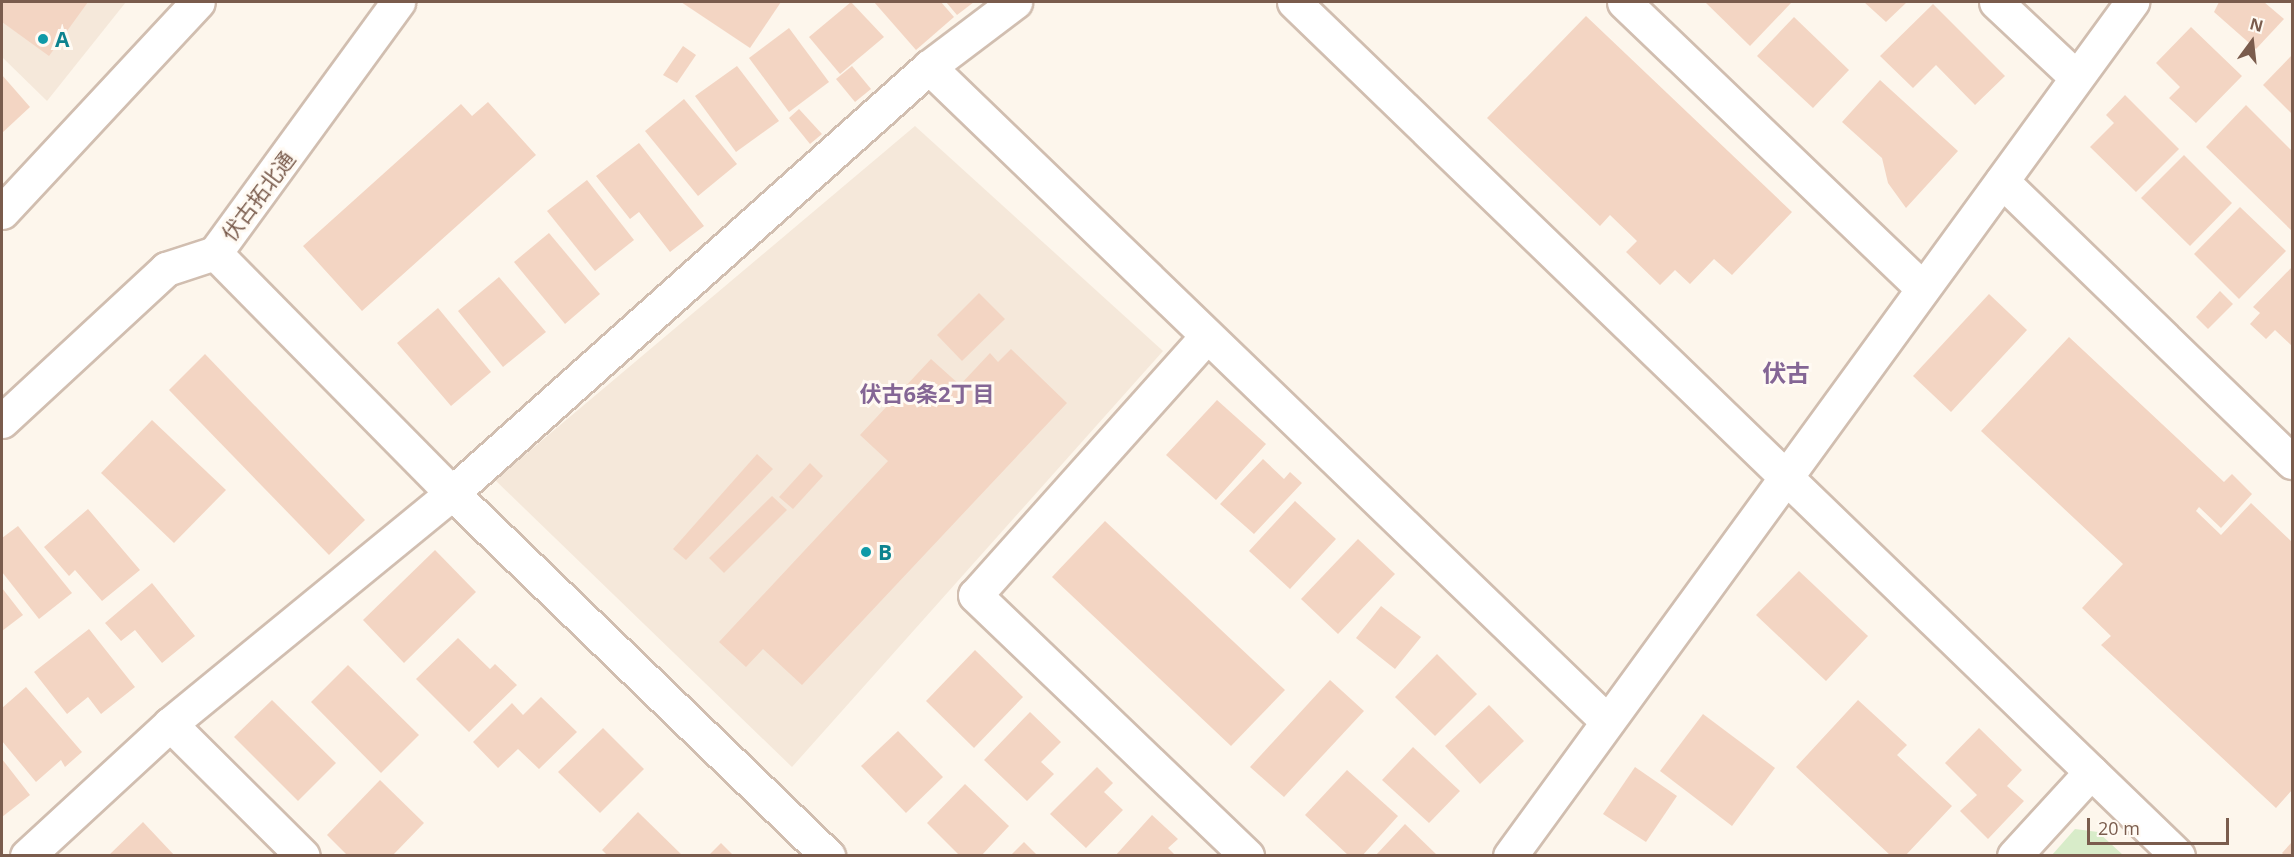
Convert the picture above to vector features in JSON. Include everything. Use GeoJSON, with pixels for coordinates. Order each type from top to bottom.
{"type":"FeatureCollection","features":[{"type":"Feature","properties":{"kind":"street"},"geometry":{"type":"LineString","coordinates":[[2,212],[198,2]]}},
{"type":"Feature","properties":{"kind":"street","name":"伏古拓北通"},"geometry":{"type":"LineString","coordinates":[[2,421],[166,269],[215,253],[398,2]]}},
{"type":"Feature","properties":{"kind":"street"},"geometry":{"type":"LineString","coordinates":[[27,855],[170,724],[452,492],[929,67],[1015,2]]}},
{"type":"Feature","properties":{"kind":"street"},"geometry":{"type":"LineString","coordinates":[[1624,2],[1923,289]]}},
{"type":"Feature","properties":{"kind":"street"},"geometry":{"type":"LineString","coordinates":[[1996,2],[2076,77]]}},
{"type":"Feature","properties":{"kind":"street"},"geometry":{"type":"LineString","coordinates":[[1510,855],[2132,2]]}},
{"type":"Feature","properties":{"kind":"street"},"geometry":{"type":"LineString","coordinates":[[1304,4],[2178,855]]}},
{"type":"Feature","properties":{"kind":"street"},"geometry":{"type":"LineString","coordinates":[[929,67],[1206,337],[1607,721]]}},
{"type":"Feature","properties":{"kind":"street"},"geometry":{"type":"LineString","coordinates":[[2002,181],[2292,462]]}},
{"type":"Feature","properties":{"kind":"street"},"geometry":{"type":"LineString","coordinates":[[215,253],[452,492],[828,855]]}},
{"type":"Feature","properties":{"kind":"street"},"geometry":{"type":"LineString","coordinates":[[1206,337],[975,595],[1247,855]]}},
{"type":"Feature","properties":{"kind":"street"},"geometry":{"type":"LineString","coordinates":[[170,724],[303,855]]}},
{"type":"Feature","properties":{"kind":"street"},"geometry":{"type":"LineString","coordinates":[[2014,855],[2091,772]]}},
{"type":"Feature","properties":{"kind":"shaded area"},"geometry":{"type":"Polygon","coordinates":[[[2,2],[126,2],[47,101],[2,57],[2,2]]]}},
{"type":"Feature","properties":{"kind":"shaded area"},"geometry":{"type":"Polygon","coordinates":[[[915,126],[1163,351],[792,767],[495,480],[915,126]]]}},
{"type":"Feature","properties":{"kind":"green space"},"geometry":{"type":"Polygon","coordinates":[[[2075,829],[2098,832],[2123,855],[2052,855],[2075,829]]]}},
{"type":"Feature","properties":{"kind":"building","name":"A"},"geometry":{"type":"Polygon","coordinates":[[[2,2],[88,2],[49,56],[2,22],[2,2]]]}},
{"type":"Feature","properties":{"kind":"building"},"geometry":{"type":"Polygon","coordinates":[[[681,2],[781,2],[750,48],[681,2]]]}},
{"type":"Feature","properties":{"kind":"building"},"geometry":{"type":"Polygon","coordinates":[[[851,2],[884,37],[840,74],[809,37],[851,2]]]}},
{"type":"Feature","properties":{"kind":"building"},"geometry":{"type":"Polygon","coordinates":[[[874,2],[941,2],[954,17],[916,50],[874,2]]]}},
{"type":"Feature","properties":{"kind":"building"},"geometry":{"type":"Polygon","coordinates":[[[946,2],[974,2],[957,15],[946,2]]]}},
{"type":"Feature","properties":{"kind":"building"},"geometry":{"type":"Polygon","coordinates":[[[1705,2],[1789,2],[1791,3],[1750,46],[1705,2]]]}},
{"type":"Feature","properties":{"kind":"building"},"geometry":{"type":"Polygon","coordinates":[[[1864,2],[1907,2],[1886,22],[1864,2]]]}},
{"type":"Feature","properties":{"kind":"building"},"geometry":{"type":"Polygon","coordinates":[[[2219,2],[2264,2],[2284,19],[2256,49],[2214,12],[2219,2]]]}},
{"type":"Feature","properties":{"kind":"building"},"geometry":{"type":"Polygon","coordinates":[[[1933,4],[2005,76],[1975,105],[1936,65],[1913,88],[1880,56],[1933,4]]]}},
{"type":"Feature","properties":{"kind":"building"},"geometry":{"type":"Polygon","coordinates":[[[1586,16],[1792,212],[1732,275],[1714,259],[1690,284],[1675,270],[1660,285],[1626,252],[1637,241],[1610,215],[1600,226],[1487,118],[1586,16]]]}},
{"type":"Feature","properties":{"kind":"building"},"geometry":{"type":"Polygon","coordinates":[[[1794,17],[1849,70],[1813,108],[1757,56],[1794,17]]]}},
{"type":"Feature","properties":{"kind":"building"},"geometry":{"type":"Polygon","coordinates":[[[2191,27],[2242,76],[2196,123],[2169,98],[2180,87],[2156,63],[2191,27]]]}},
{"type":"Feature","properties":{"kind":"building"},"geometry":{"type":"Polygon","coordinates":[[[789,28],[829,82],[789,112],[749,58],[789,28]]]}},
{"type":"Feature","properties":{"kind":"building"},"geometry":{"type":"Polygon","coordinates":[[[683,46],[696,55],[677,83],[663,75],[683,46]]]}},
{"type":"Feature","properties":{"kind":"building"},"geometry":{"type":"Polygon","coordinates":[[[2292,55],[2292,114],[2263,85],[2292,55]]]}},
{"type":"Feature","properties":{"kind":"building"},"geometry":{"type":"Polygon","coordinates":[[[737,66],[779,121],[736,152],[695,96],[737,66]]]}},
{"type":"Feature","properties":{"kind":"building"},"geometry":{"type":"Polygon","coordinates":[[[852,66],[871,89],[855,102],[836,79],[852,66]]]}},
{"type":"Feature","properties":{"kind":"building"},"geometry":{"type":"Polygon","coordinates":[[[2,75],[30,107],[2,133],[2,75]]]}},
{"type":"Feature","properties":{"kind":"building"},"geometry":{"type":"Polygon","coordinates":[[[1880,80],[1958,151],[1906,208],[1888,183],[1882,158],[1842,122],[1880,80]]]}},
{"type":"Feature","properties":{"kind":"building"},"geometry":{"type":"Polygon","coordinates":[[[2125,95],[2179,149],[2136,192],[2090,147],[2114,123],[2106,115],[2125,95]]]}},
{"type":"Feature","properties":{"kind":"building"},"geometry":{"type":"Polygon","coordinates":[[[684,99],[737,164],[698,196],[645,131],[684,99]]]}},
{"type":"Feature","properties":{"kind":"building"},"geometry":{"type":"Polygon","coordinates":[[[488,102],[536,155],[362,311],[303,246],[461,104],[472,116],[488,102]]]}},
{"type":"Feature","properties":{"kind":"building"},"geometry":{"type":"Polygon","coordinates":[[[2246,105],[2292,151],[2292,231],[2206,147],[2246,105]]]}},
{"type":"Feature","properties":{"kind":"building"},"geometry":{"type":"Polygon","coordinates":[[[799,109],[822,134],[810,144],[789,118],[799,109]]]}},
{"type":"Feature","properties":{"kind":"building"},"geometry":{"type":"Polygon","coordinates":[[[639,143],[704,226],[670,252],[639,212],[630,219],[596,176],[639,143]]]}},
{"type":"Feature","properties":{"kind":"building"},"geometry":{"type":"Polygon","coordinates":[[[2184,155],[2232,203],[2190,246],[2141,198],[2184,155]]]}},
{"type":"Feature","properties":{"kind":"building"},"geometry":{"type":"Polygon","coordinates":[[[587,180],[634,240],[595,271],[547,211],[587,180]]]}},
{"type":"Feature","properties":{"kind":"building"},"geometry":{"type":"Polygon","coordinates":[[[2240,207],[2286,251],[2239,299],[2194,254],[2240,207]]]}},
{"type":"Feature","properties":{"kind":"building"},"geometry":{"type":"Polygon","coordinates":[[[549,233],[600,294],[565,324],[514,262],[549,233]]]}},
{"type":"Feature","properties":{"kind":"building"},"geometry":{"type":"Polygon","coordinates":[[[2292,267],[2292,346],[2275,330],[2266,339],[2250,324],[2260,313],[2253,307],[2292,267]]]}},
{"type":"Feature","properties":{"kind":"building"},"geometry":{"type":"Polygon","coordinates":[[[499,277],[546,332],[503,367],[458,311],[499,277]]]}},
{"type":"Feature","properties":{"kind":"building"},"geometry":{"type":"Polygon","coordinates":[[[2220,291],[2233,304],[2208,329],[2196,317],[2220,291]]]}},
{"type":"Feature","properties":{"kind":"building"},"geometry":{"type":"Polygon","coordinates":[[[979,293],[1005,319],[962,361],[937,335],[979,293]]]}},
{"type":"Feature","properties":{"kind":"building"},"geometry":{"type":"Polygon","coordinates":[[[1989,294],[2027,330],[1951,412],[1913,376],[1989,294]]]}},
{"type":"Feature","properties":{"kind":"building"},"geometry":{"type":"Polygon","coordinates":[[[438,308],[491,372],[451,406],[397,343],[438,308]]]}},
{"type":"Feature","properties":{"kind":"building"},"geometry":{"type":"Polygon","coordinates":[[[2069,337],[2224,482],[2232,474],[2252,494],[2221,528],[2199,507],[2196,511],[2221,535],[2251,503],[2292,542],[2292,790],[2276,808],[2101,645],[2111,636],[2082,608],[2123,564],[1981,431],[2069,337]]]}},
{"type":"Feature","properties":{"kind":"building","name":"B"},"geometry":{"type":"Polygon","coordinates":[[[1011,349],[1067,403],[802,685],[763,649],[746,667],[719,642],[888,461],[860,435],[931,359],[960,385],[990,353],[998,362],[1011,349]]]}},
{"type":"Feature","properties":{"kind":"building"},"geometry":{"type":"Polygon","coordinates":[[[205,354],[365,520],[329,555],[169,390],[205,354]]]}},
{"type":"Feature","properties":{"kind":"building"},"geometry":{"type":"Polygon","coordinates":[[[1217,400],[1266,444],[1216,500],[1166,455],[1217,400]]]}},
{"type":"Feature","properties":{"kind":"building"},"geometry":{"type":"Polygon","coordinates":[[[152,420],[226,490],[174,543],[101,473],[152,420]]]}},
{"type":"Feature","properties":{"kind":"building"},"geometry":{"type":"Polygon","coordinates":[[[757,454],[773,469],[686,560],[673,549],[757,454]]]}},
{"type":"Feature","properties":{"kind":"building"},"geometry":{"type":"Polygon","coordinates":[[[1263,459],[1284,479],[1290,472],[1302,483],[1254,534],[1220,504],[1263,459]]]}},
{"type":"Feature","properties":{"kind":"building"},"geometry":{"type":"Polygon","coordinates":[[[810,463],[823,476],[793,509],[779,497],[810,463]]]}},
{"type":"Feature","properties":{"kind":"building"},"geometry":{"type":"Polygon","coordinates":[[[772,496],[787,510],[724,573],[709,558],[772,496]]]}},
{"type":"Feature","properties":{"kind":"building"},"geometry":{"type":"Polygon","coordinates":[[[1295,501],[1336,539],[1290,589],[1249,551],[1295,501]]]}},
{"type":"Feature","properties":{"kind":"building"},"geometry":{"type":"Polygon","coordinates":[[[88,509],[140,570],[102,601],[75,570],[69,576],[44,547],[88,509]]]}},
{"type":"Feature","properties":{"kind":"building"},"geometry":{"type":"Polygon","coordinates":[[[1105,521],[1285,690],[1231,746],[1052,577],[1105,521]]]}},
{"type":"Feature","properties":{"kind":"building"},"geometry":{"type":"Polygon","coordinates":[[[18,526],[72,593],[39,619],[2,572],[2,538],[18,526]]]}},
{"type":"Feature","properties":{"kind":"building"},"geometry":{"type":"Polygon","coordinates":[[[1358,539],[1395,574],[1338,634],[1301,599],[1358,539]]]}},
{"type":"Feature","properties":{"kind":"building"},"geometry":{"type":"Polygon","coordinates":[[[435,550],[476,592],[404,663],[363,620],[435,550]]]}},
{"type":"Feature","properties":{"kind":"building"},"geometry":{"type":"Polygon","coordinates":[[[1799,571],[1868,636],[1826,681],[1756,615],[1799,571]]]}},
{"type":"Feature","properties":{"kind":"building"},"geometry":{"type":"Polygon","coordinates":[[[152,583],[195,636],[162,663],[135,630],[121,641],[105,623],[152,583]]]}},
{"type":"Feature","properties":{"kind":"building"},"geometry":{"type":"Polygon","coordinates":[[[2,588],[23,615],[2,631],[2,588]]]}},
{"type":"Feature","properties":{"kind":"building"},"geometry":{"type":"Polygon","coordinates":[[[1381,606],[1421,637],[1395,669],[1356,638],[1381,606]]]}},
{"type":"Feature","properties":{"kind":"building"},"geometry":{"type":"Polygon","coordinates":[[[89,629],[135,687],[101,714],[88,697],[67,714],[34,672],[89,629]]]}},
{"type":"Feature","properties":{"kind":"building"},"geometry":{"type":"Polygon","coordinates":[[[458,638],[490,669],[495,664],[517,685],[469,732],[416,679],[458,638]]]}},
{"type":"Feature","properties":{"kind":"building"},"geometry":{"type":"Polygon","coordinates":[[[975,650],[1023,697],[974,748],[926,701],[975,650]]]}},
{"type":"Feature","properties":{"kind":"building"},"geometry":{"type":"Polygon","coordinates":[[[1437,654],[1477,694],[1435,736],[1395,697],[1437,654]]]}},
{"type":"Feature","properties":{"kind":"building"},"geometry":{"type":"Polygon","coordinates":[[[348,665],[419,735],[381,773],[311,702],[348,665]]]}},
{"type":"Feature","properties":{"kind":"building"},"geometry":{"type":"Polygon","coordinates":[[[1330,680],[1364,711],[1284,797],[1250,767],[1330,680]]]}},
{"type":"Feature","properties":{"kind":"building"},"geometry":{"type":"Polygon","coordinates":[[[26,687],[82,752],[65,767],[61,760],[36,782],[2,741],[2,708],[26,687]]]}},
{"type":"Feature","properties":{"kind":"building"},"geometry":{"type":"Polygon","coordinates":[[[541,697],[577,732],[539,769],[518,749],[498,768],[473,742],[512,703],[523,715],[541,697]]]}},
{"type":"Feature","properties":{"kind":"building"},"geometry":{"type":"Polygon","coordinates":[[[272,700],[336,763],[298,801],[234,737],[272,700]]]}},
{"type":"Feature","properties":{"kind":"building"},"geometry":{"type":"Polygon","coordinates":[[[1858,700],[1907,745],[1897,755],[1952,806],[1905,856],[1891,856],[1796,767],[1858,700]]]}},
{"type":"Feature","properties":{"kind":"building"},"geometry":{"type":"Polygon","coordinates":[[[1489,705],[1524,741],[1480,784],[1445,746],[1489,705]]]}},
{"type":"Feature","properties":{"kind":"building"},"geometry":{"type":"Polygon","coordinates":[[[1030,712],[1061,742],[1041,762],[1054,774],[1027,801],[984,760],[1030,712]]]}},
{"type":"Feature","properties":{"kind":"building"},"geometry":{"type":"Polygon","coordinates":[[[1703,714],[1775,768],[1732,826],[1660,771],[1703,714]]]}},
{"type":"Feature","properties":{"kind":"building"},"geometry":{"type":"Polygon","coordinates":[[[603,728],[644,769],[600,813],[558,772],[603,728]]]}},
{"type":"Feature","properties":{"kind":"building"},"geometry":{"type":"Polygon","coordinates":[[[1979,728],[2022,770],[2007,786],[2024,801],[1988,839],[1960,811],[1977,795],[1945,763],[1979,728]]]}},
{"type":"Feature","properties":{"kind":"building"},"geometry":{"type":"Polygon","coordinates":[[[898,731],[943,777],[906,813],[861,766],[898,731]]]}},
{"type":"Feature","properties":{"kind":"building"},"geometry":{"type":"Polygon","coordinates":[[[1413,747],[1460,791],[1429,823],[1382,780],[1413,747]]]}},
{"type":"Feature","properties":{"kind":"building"},"geometry":{"type":"Polygon","coordinates":[[[2,759],[30,795],[2,817],[2,759]]]}},
{"type":"Feature","properties":{"kind":"building"},"geometry":{"type":"Polygon","coordinates":[[[1097,767],[1113,783],[1104,792],[1123,810],[1086,848],[1050,814],[1097,767]]]}},
{"type":"Feature","properties":{"kind":"building"},"geometry":{"type":"Polygon","coordinates":[[[1635,767],[1677,796],[1646,842],[1603,814],[1635,767]]]}},
{"type":"Feature","properties":{"kind":"building"},"geometry":{"type":"Polygon","coordinates":[[[1347,770],[1398,816],[1362,856],[1349,856],[1305,815],[1347,770]]]}},
{"type":"Feature","properties":{"kind":"building"},"geometry":{"type":"Polygon","coordinates":[[[380,780],[424,823],[392,856],[348,856],[327,835],[380,780]]]}},
{"type":"Feature","properties":{"kind":"building"},"geometry":{"type":"Polygon","coordinates":[[[965,784],[1009,826],[981,856],[960,856],[927,823],[965,784]]]}},
{"type":"Feature","properties":{"kind":"building"},"geometry":{"type":"Polygon","coordinates":[[[638,812],[683,856],[608,856],[602,850],[638,812]]]}},
{"type":"Feature","properties":{"kind":"building"},"geometry":{"type":"Polygon","coordinates":[[[1152,815],[1178,839],[1168,848],[1176,856],[1115,856],[1152,815]]]}},
{"type":"Feature","properties":{"kind":"building"},"geometry":{"type":"Polygon","coordinates":[[[143,822],[175,856],[108,856],[143,822]]]}},
{"type":"Feature","properties":{"kind":"building"},"geometry":{"type":"Polygon","coordinates":[[[1405,824],[1438,856],[1375,856],[1405,824]]]}},
{"type":"Feature","properties":{"kind":"building"},"geometry":{"type":"Polygon","coordinates":[[[1024,842],[1038,856],[1010,856],[1024,842]]]}},
{"type":"Feature","properties":{"kind":"building"},"geometry":{"type":"Polygon","coordinates":[[[2292,842],[2292,856],[2285,856],[2282,853],[2292,842]]]}},
{"type":"Feature","properties":{"kind":"building"},"geometry":{"type":"Polygon","coordinates":[[[721,843],[734,856],[708,856],[721,843]]]}},
{"type":"Feature","properties":{"kind":"place","name":"A"},"geometry":{"type":"Point","coordinates":[43,39]}},
{"type":"Feature","properties":{"kind":"place","name":"B"},"geometry":{"type":"Point","coordinates":[866,552]}},
{"type":"Feature","properties":{"kind":"district","name":"伏古"},"geometry":{"type":"Point","coordinates":[1786,373]}},
{"type":"Feature","properties":{"kind":"district","name":"伏古6条2丁目"},"geometry":{"type":"Point","coordinates":[927,394]}}]}
